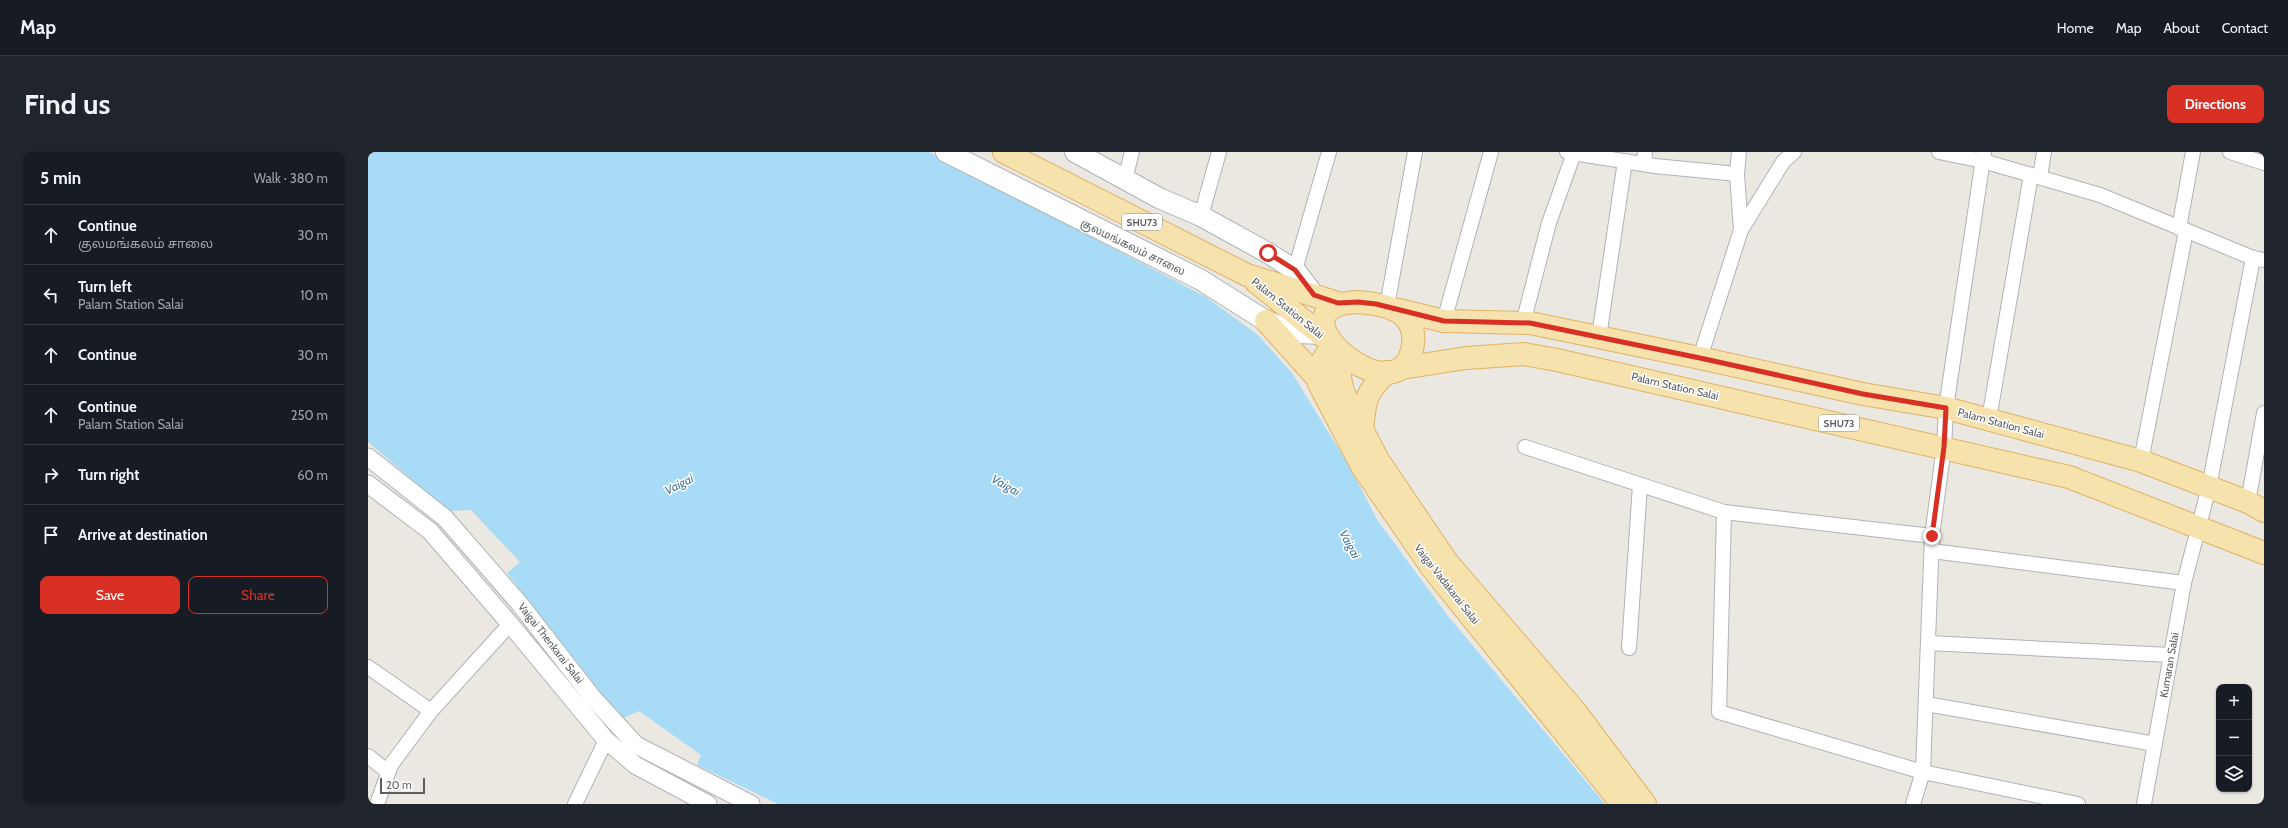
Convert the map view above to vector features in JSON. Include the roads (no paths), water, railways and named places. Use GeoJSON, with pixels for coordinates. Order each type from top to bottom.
{"type":"FeatureCollection","features":[{"type":"Feature","properties":{"kind":"main road","name":"குலமங்கலம் சாலை"},"geometry":{"type":"LineString","coordinates":[[946,152],[1201,280],[1266,321],[1298,334],[1331,344]]}},
{"type":"Feature","properties":{"kind":"main road","name":"Palam Station Salai"},"geometry":{"type":"LineString","coordinates":[[1004,152],[1247,275],[1338,303]]}},
{"type":"Feature","properties":{"kind":"main road"},"geometry":{"type":"LineString","coordinates":[[1075,152],[1159,198],[1200,216],[1295,270],[1314,295]]}},
{"type":"Feature","properties":{"kind":"main road","name":"Palam Station Salai"},"geometry":{"type":"LineString","coordinates":[[1247,275],[1331,344]]}},
{"type":"Feature","properties":{"kind":"main road","name":"SHU73"},"geometry":{"type":"LineString","coordinates":[[1338,303],[1358,302],[1393,308]]}},
{"type":"Feature","properties":{"kind":"main road"},"geometry":{"type":"LineString","coordinates":[[1319,380],[1318,371],[1331,344],[1325,320],[1329,310],[1338,303]]}},
{"type":"Feature","properties":{"kind":"main road","name":"Palam Station Salai"},"geometry":{"type":"LineString","coordinates":[[1393,308],[1444,321],[1523,323],[1700,358],[1863,394],[1946,408],[2141,461],[2256,507]]}},
{"type":"Feature","properties":{"kind":"main road"},"geometry":{"type":"LineString","coordinates":[[1362,430],[1368,395],[1374,385],[1394,370],[1410,355],[1414,340],[1410,324],[1393,308]]}},
{"type":"Feature","properties":{"kind":"main road","name":"Vaigai Vadakarai Salai"},"geometry":{"type":"LineString","coordinates":[[1266,321],[1319,380],[1363,468],[1432,568],[1622,804]]}},
{"type":"Feature","properties":{"kind":"main road","name":"Vaigai Vadakarai Salai"},"geometry":{"type":"LineString","coordinates":[[1331,344],[1343,392],[1362,430],[1378,460],[1447,562],[1575,711],[1645,804]]}},
{"type":"Feature","properties":{"kind":"main road","name":"SHU73"},"geometry":{"type":"LineString","coordinates":[[1331,344],[1361,366],[1394,370]]}},
{"type":"Feature","properties":{"kind":"main road","name":"Palam Station Salai"},"geometry":{"type":"LineString","coordinates":[[1394,370],[1466,358],[1524,354],[1944,447],[2069,477],[2264,553]]}},
{"type":"Feature","properties":{"kind":"street"},"geometry":{"type":"LineString","coordinates":[[1125,179],[1132,152]]}},
{"type":"Feature","properties":{"kind":"street"},"geometry":{"type":"LineString","coordinates":[[1200,216],[1219,152]]}},
{"type":"Feature","properties":{"kind":"street"},"geometry":{"type":"LineString","coordinates":[[1295,270],[1329,152]]}},
{"type":"Feature","properties":{"kind":"street"},"geometry":{"type":"LineString","coordinates":[[1393,308],[1415,152]]}},
{"type":"Feature","properties":{"kind":"street"},"geometry":{"type":"LineString","coordinates":[[1444,321],[1492,152]]}},
{"type":"Feature","properties":{"kind":"street"},"geometry":{"type":"LineString","coordinates":[[1523,323],[1549,223],[1570,152],[1625,161],[1644,158],[1737,174]]}},
{"type":"Feature","properties":{"kind":"street"},"geometry":{"type":"LineString","coordinates":[[1739,152],[1737,174],[1741,230]]}},
{"type":"Feature","properties":{"kind":"street"},"geometry":{"type":"LineString","coordinates":[[1700,358],[1741,230],[1784,162],[1794,152]]}},
{"type":"Feature","properties":{"kind":"street"},"geometry":{"type":"LineString","coordinates":[[1940,152],[1983,156],[2036,176],[2100,195],[2258,259]]}},
{"type":"Feature","properties":{"kind":"street"},"geometry":{"type":"LineString","coordinates":[[1989,419],[2036,176],[2044,152]]}},
{"type":"Feature","properties":{"kind":"street"},"geometry":{"type":"LineString","coordinates":[[2141,461],[2183,229],[2193,152]]}},
{"type":"Feature","properties":{"kind":"street"},"geometry":{"type":"LineString","coordinates":[[2230,152],[2264,163]]}},
{"type":"Feature","properties":{"kind":"street"},"geometry":{"type":"LineString","coordinates":[[1913,804],[1923,772],[1932,536],[1944,447],[1946,408],[1983,156]]}},
{"type":"Feature","properties":{"kind":"street"},"geometry":{"type":"LineString","coordinates":[[1598,337],[1625,161]]}},
{"type":"Feature","properties":{"kind":"street","name":"Kumaran Salai"},"geometry":{"type":"LineString","coordinates":[[2144,804],[2184,583],[2209,487],[2258,259]]}},
{"type":"Feature","properties":{"kind":"street"},"geometry":{"type":"LineString","coordinates":[[2256,507],[2264,413]]}},
{"type":"Feature","properties":{"kind":"street"},"geometry":{"type":"LineString","coordinates":[[1524,447],[1724,512],[1932,536]]}},
{"type":"Feature","properties":{"kind":"street","name":"Vaigai Thenkarai Salai"},"geometry":{"type":"LineString","coordinates":[[368,457],[445,518],[519,603],[593,698],[636,745],[751,804]]}},
{"type":"Feature","properties":{"kind":"street","name":"Vaigai Thenkarai Salai"},"geometry":{"type":"LineString","coordinates":[[368,484],[430,531],[510,624],[606,740],[635,765],[708,804]]}},
{"type":"Feature","properties":{"kind":"street"},"geometry":{"type":"LineString","coordinates":[[1629,648],[1640,485]]}},
{"type":"Feature","properties":{"kind":"street"},"geometry":{"type":"LineString","coordinates":[[1724,512],[1719,712],[1923,772],[2078,804]]}},
{"type":"Feature","properties":{"kind":"street"},"geometry":{"type":"LineString","coordinates":[[1932,551],[2184,583]]}},
{"type":"Feature","properties":{"kind":"street"},"geometry":{"type":"LineString","coordinates":[[377,804],[391,765],[431,711],[510,624]]}},
{"type":"Feature","properties":{"kind":"street"},"geometry":{"type":"LineString","coordinates":[[1928,643],[2171,655]]}},
{"type":"Feature","properties":{"kind":"street"},"geometry":{"type":"LineString","coordinates":[[368,667],[431,711]]}},
{"type":"Feature","properties":{"kind":"street"},"geometry":{"type":"LineString","coordinates":[[1926,704],[2155,744]]}},
{"type":"Feature","properties":{"kind":"street"},"geometry":{"type":"LineString","coordinates":[[574,804],[606,740]]}},
{"type":"Feature","properties":{"kind":"street"},"geometry":{"type":"LineString","coordinates":[[368,756],[388,772]]}},
{"type":"Feature","properties":{"kind":"water","name":"Vaigai"},"geometry":{"type":"Polygon","coordinates":[[[368,152],[929,152],[1206,297],[1258,335],[1292,373],[1348,464],[1378,521],[1448,616],[1605,804],[778,804],[697,765],[701,755],[639,711],[621,719],[507,573],[520,562],[471,510],[449,511],[368,442],[368,152]]]}}]}
